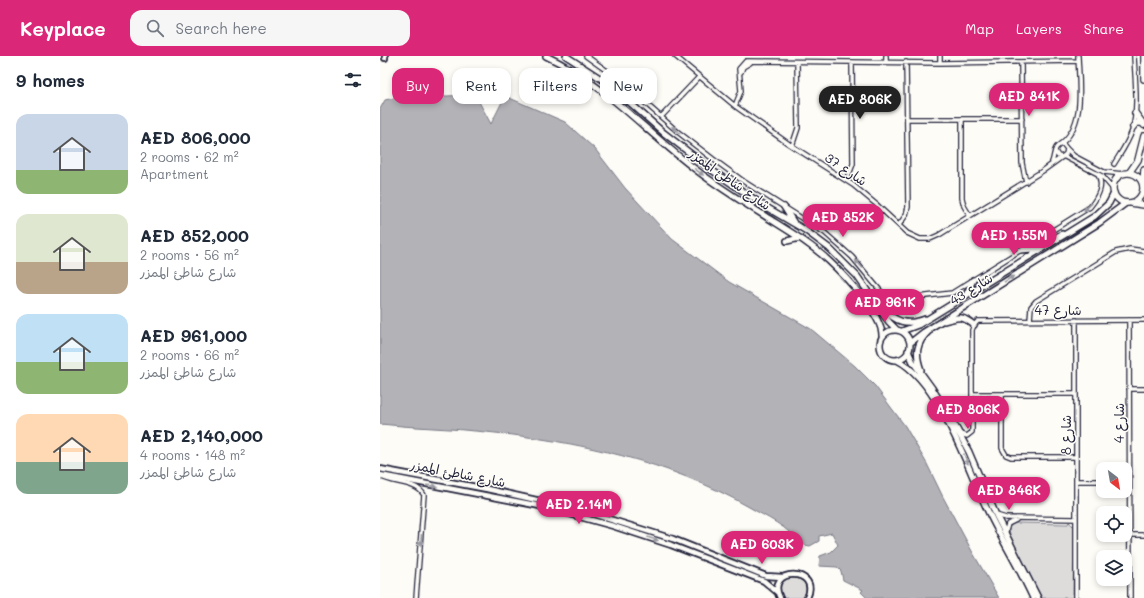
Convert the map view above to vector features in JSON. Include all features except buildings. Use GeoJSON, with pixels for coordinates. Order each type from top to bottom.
{"type":"FeatureCollection","features":[{"type":"Feature","properties":{"kind":"main road","name":"شارع شاطئ الممزر"},"geometry":{"type":"LineString","coordinates":[[546,56],[566,66],[596,85],[655,137],[707,178],[800,238],[826,258],[850,282],[875,316],[881,327],[882,336]]}},
{"type":"Feature","properties":{"kind":"main road","name":"شارع شاطئ الممزر"},"geometry":{"type":"LineString","coordinates":[[566,56],[609,84],[664,133],[706,166],[766,207],[822,242],[843,261],[874,299],[887,320],[896,330]]}},
{"type":"Feature","properties":{"kind":"main road"},"geometry":{"type":"LineString","coordinates":[[1144,56],[1144,79]]}},
{"type":"Feature","properties":{"kind":"main road"},"geometry":{"type":"LineString","coordinates":[[1135,113],[1143,124]]}},
{"type":"Feature","properties":{"kind":"main road"},"geometry":{"type":"LineString","coordinates":[[1133,127],[1136,123],[1143,124]]}},
{"type":"Feature","properties":{"kind":"main road"},"geometry":{"type":"LineString","coordinates":[[1144,136],[1138,160],[1126,174],[1116,180],[1113,191],[1119,200],[1144,205]]}},
{"type":"Feature","properties":{"kind":"main road"},"geometry":{"type":"LineString","coordinates":[[1128,203],[1140,198],[1143,188],[1144,170]]}},
{"type":"Feature","properties":{"kind":"main road"},"geometry":{"type":"LineString","coordinates":[[1126,174],[1136,175],[1143,188]]}},
{"type":"Feature","properties":{"kind":"main road","name":"شارع 43"},"geometry":{"type":"LineString","coordinates":[[902,331],[911,329],[935,315],[1070,232],[1103,210],[1109,203],[1113,191]]}},
{"type":"Feature","properties":{"kind":"main road","name":"شارع 43"},"geometry":{"type":"LineString","coordinates":[[910,343],[939,322],[1099,223],[1128,203]]}},
{"type":"Feature","properties":{"kind":"main road"},"geometry":{"type":"LineString","coordinates":[[784,207],[794,224]]}},
{"type":"Feature","properties":{"kind":"main road"},"geometry":{"type":"LineString","coordinates":[[1020,250],[1033,249],[1059,235],[1070,232]]}},
{"type":"Feature","properties":{"kind":"main road"},"geometry":{"type":"LineString","coordinates":[[787,241],[800,238]]}},
{"type":"Feature","properties":{"kind":"main road"},"geometry":{"type":"LineString","coordinates":[[966,296],[973,280]]}},
{"type":"Feature","properties":{"kind":"main road"},"geometry":{"type":"LineString","coordinates":[[874,299],[891,317],[901,322],[912,323],[935,315]]}},
{"type":"Feature","properties":{"kind":"main road"},"geometry":{"type":"LineString","coordinates":[[923,375],[917,359],[918,347],[922,338],[939,322],[960,317],[967,319],[974,325]]}},
{"type":"Feature","properties":{"kind":"main road"},"geometry":{"type":"LineString","coordinates":[[897,360],[904,357],[908,351],[910,343],[907,336],[902,331],[889,330],[882,336],[880,343],[882,353],[890,359],[897,360],[908,366],[917,374],[949,424],[987,509],[1032,598]]}},
{"type":"Feature","properties":{"kind":"main road"},"geometry":{"type":"LineString","coordinates":[[908,351],[913,362],[944,406],[960,434],[1005,534],[1038,598]]}},
{"type":"Feature","properties":{"kind":"street"},"geometry":{"type":"LineString","coordinates":[[586,56],[617,78],[662,118],[728,170],[811,223],[838,244],[859,264],[883,294],[891,298],[901,299],[946,294],[973,280],[1090,207],[1101,188],[1101,180],[1097,173]]}},
{"type":"Feature","properties":{"kind":"street","name":"شارع 37"},"geometry":{"type":"LineString","coordinates":[[675,56],[734,105],[790,145],[845,180],[873,201],[897,224],[915,237],[930,239],[939,236],[1028,181],[1050,164],[1063,157]]}},
{"type":"Feature","properties":{"kind":"street"},"geometry":{"type":"LineString","coordinates":[[886,56],[886,62]]}},
{"type":"Feature","properties":{"kind":"street"},"geometry":{"type":"LineString","coordinates":[[940,56],[940,63]]}},
{"type":"Feature","properties":{"kind":"street"},"geometry":{"type":"LineString","coordinates":[[1050,164],[1055,151],[1068,136],[1077,117],[1079,108],[1078,56]]}},
{"type":"Feature","properties":{"kind":"street"},"geometry":{"type":"LineString","coordinates":[[1114,164],[1129,139],[1133,127],[1135,113],[1134,56]]}},
{"type":"Feature","properties":{"kind":"street"},"geometry":{"type":"LineString","coordinates":[[790,145],[794,140],[798,128],[797,62]]}},
{"type":"Feature","properties":{"kind":"street"},"geometry":{"type":"LineString","coordinates":[[845,180],[850,174],[853,164],[852,62]]}},
{"type":"Feature","properties":{"kind":"street"},"geometry":{"type":"LineString","coordinates":[[897,224],[903,218],[908,207],[906,62]]}},
{"type":"Feature","properties":{"kind":"street"},"geometry":{"type":"LineString","coordinates":[[1021,62],[1024,174],[1028,181]]}},
{"type":"Feature","properties":{"kind":"street"},"geometry":{"type":"LineString","coordinates":[[734,105],[738,100],[741,91],[739,69],[743,63],[1078,63]]}},
{"type":"Feature","properties":{"kind":"street"},"geometry":{"type":"LineString","coordinates":[[662,118],[698,76]]}},
{"type":"Feature","properties":{"kind":"street"},"geometry":{"type":"LineString","coordinates":[[907,119],[1022,119]]}},
{"type":"Feature","properties":{"kind":"street"},"geometry":{"type":"LineString","coordinates":[[962,119],[962,198],[964,206],[970,216]]}},
{"type":"Feature","properties":{"kind":"street"},"geometry":{"type":"LineString","coordinates":[[1063,157],[1067,152],[1068,136]]}},
{"type":"Feature","properties":{"kind":"street"},"geometry":{"type":"LineString","coordinates":[[1059,145],[1067,148],[1074,156],[1104,172],[1126,174]]}},
{"type":"Feature","properties":{"kind":"street"},"geometry":{"type":"LineString","coordinates":[[1055,151],[1058,156],[1063,157],[1105,178],[1113,191]]}},
{"type":"Feature","properties":{"kind":"street"},"geometry":{"type":"LineString","coordinates":[[1030,320],[1031,308],[1036,301],[1113,254],[1126,249],[1144,251]]}},
{"type":"Feature","properties":{"kind":"street","name":"شارع 47"},"geometry":{"type":"LineString","coordinates":[[974,325],[980,320],[1144,320]]}},
{"type":"Feature","properties":{"kind":"street","name":"شارع 8"},"geometry":{"type":"LineString","coordinates":[[1076,320],[1076,598]]}},
{"type":"Feature","properties":{"kind":"street","name":"شارع 4"},"geometry":{"type":"LineString","coordinates":[[1127,462],[1129,320]]}},
{"type":"Feature","properties":{"kind":"street"},"geometry":{"type":"LineString","coordinates":[[960,434],[967,436],[972,432],[974,325]]}},
{"type":"Feature","properties":{"kind":"street"},"geometry":{"type":"LineString","coordinates":[[1129,389],[1144,389]]}},
{"type":"Feature","properties":{"kind":"street"},"geometry":{"type":"LineString","coordinates":[[972,394],[1076,394]]}},
{"type":"Feature","properties":{"kind":"street"},"geometry":{"type":"LineString","coordinates":[[1002,394],[1002,448],[1006,455],[1076,457]]}},
{"type":"Feature","properties":{"kind":"street","name":"شارع شاطئ الممزر"},"geometry":{"type":"LineString","coordinates":[[380,469],[535,499],[582,511],[673,539],[766,576],[784,577],[797,574],[805,579],[809,587],[807,598]]}},
{"type":"Feature","properties":{"kind":"street"},"geometry":{"type":"LineString","coordinates":[[380,476],[387,480],[418,488],[424,495],[416,598]]}},
{"type":"Feature","properties":{"kind":"street","name":"شارع شاطئ الممزر"},"geometry":{"type":"LineString","coordinates":[[380,476],[540,506],[613,526],[671,545],[764,581],[777,592]]}},
{"type":"Feature","properties":{"kind":"street"},"geometry":{"type":"LineString","coordinates":[[1076,481],[1096,481]]}},
{"type":"Feature","properties":{"kind":"street"},"geometry":{"type":"LineString","coordinates":[[996,515],[1003,518],[1076,520]]}},
{"type":"Feature","properties":{"kind":"street"},"geometry":{"type":"LineString","coordinates":[[1005,534],[1008,524],[1019,519]]}},
{"type":"Feature","properties":{"kind":"street"},"geometry":{"type":"LineString","coordinates":[[1132,535],[1144,535]]}},
{"type":"Feature","properties":{"kind":"street","name":"شارع 4"},"geometry":{"type":"LineString","coordinates":[[1130,542],[1130,598]]}},
{"type":"Feature","properties":{"kind":"street"},"geometry":{"type":"LineString","coordinates":[[780,598],[777,592],[778,584],[784,577]]}},
{"type":"Feature","properties":{"kind":"shaded area"},"geometry":{"type":"Polygon","coordinates":[[[444,96],[452,96],[452,104],[480,104],[491,124],[501,104],[511,104],[511,99],[519,102],[519,104],[523,104],[565,122],[595,149],[625,188],[672,239],[729,282],[811,329],[855,366],[875,386],[905,426],[927,464],[973,553],[999,598],[867,598],[861,592],[863,590],[843,580],[841,571],[837,567],[819,566],[820,556],[831,552],[838,545],[832,533],[819,536],[819,541],[810,546],[800,544],[784,527],[749,507],[687,477],[655,465],[554,441],[473,431],[380,424],[380,109],[385,100],[392,98],[392,104],[444,104],[444,96]]]}},
{"type":"Feature","properties":{"kind":"shaded area"},"geometry":{"type":"Polygon","coordinates":[[[1069,522],[1074,527],[1073,598],[1042,598],[1010,535],[1009,528],[1012,524],[1017,523],[1068,524],[1069,522]]]}},
{"type":"Feature","properties":{"kind":"shaded area"},"geometry":{"type":"Polygon","coordinates":[[[789,577],[798,578],[806,586],[803,598],[783,598],[781,595],[780,586],[783,581],[789,577]]]}}]}
